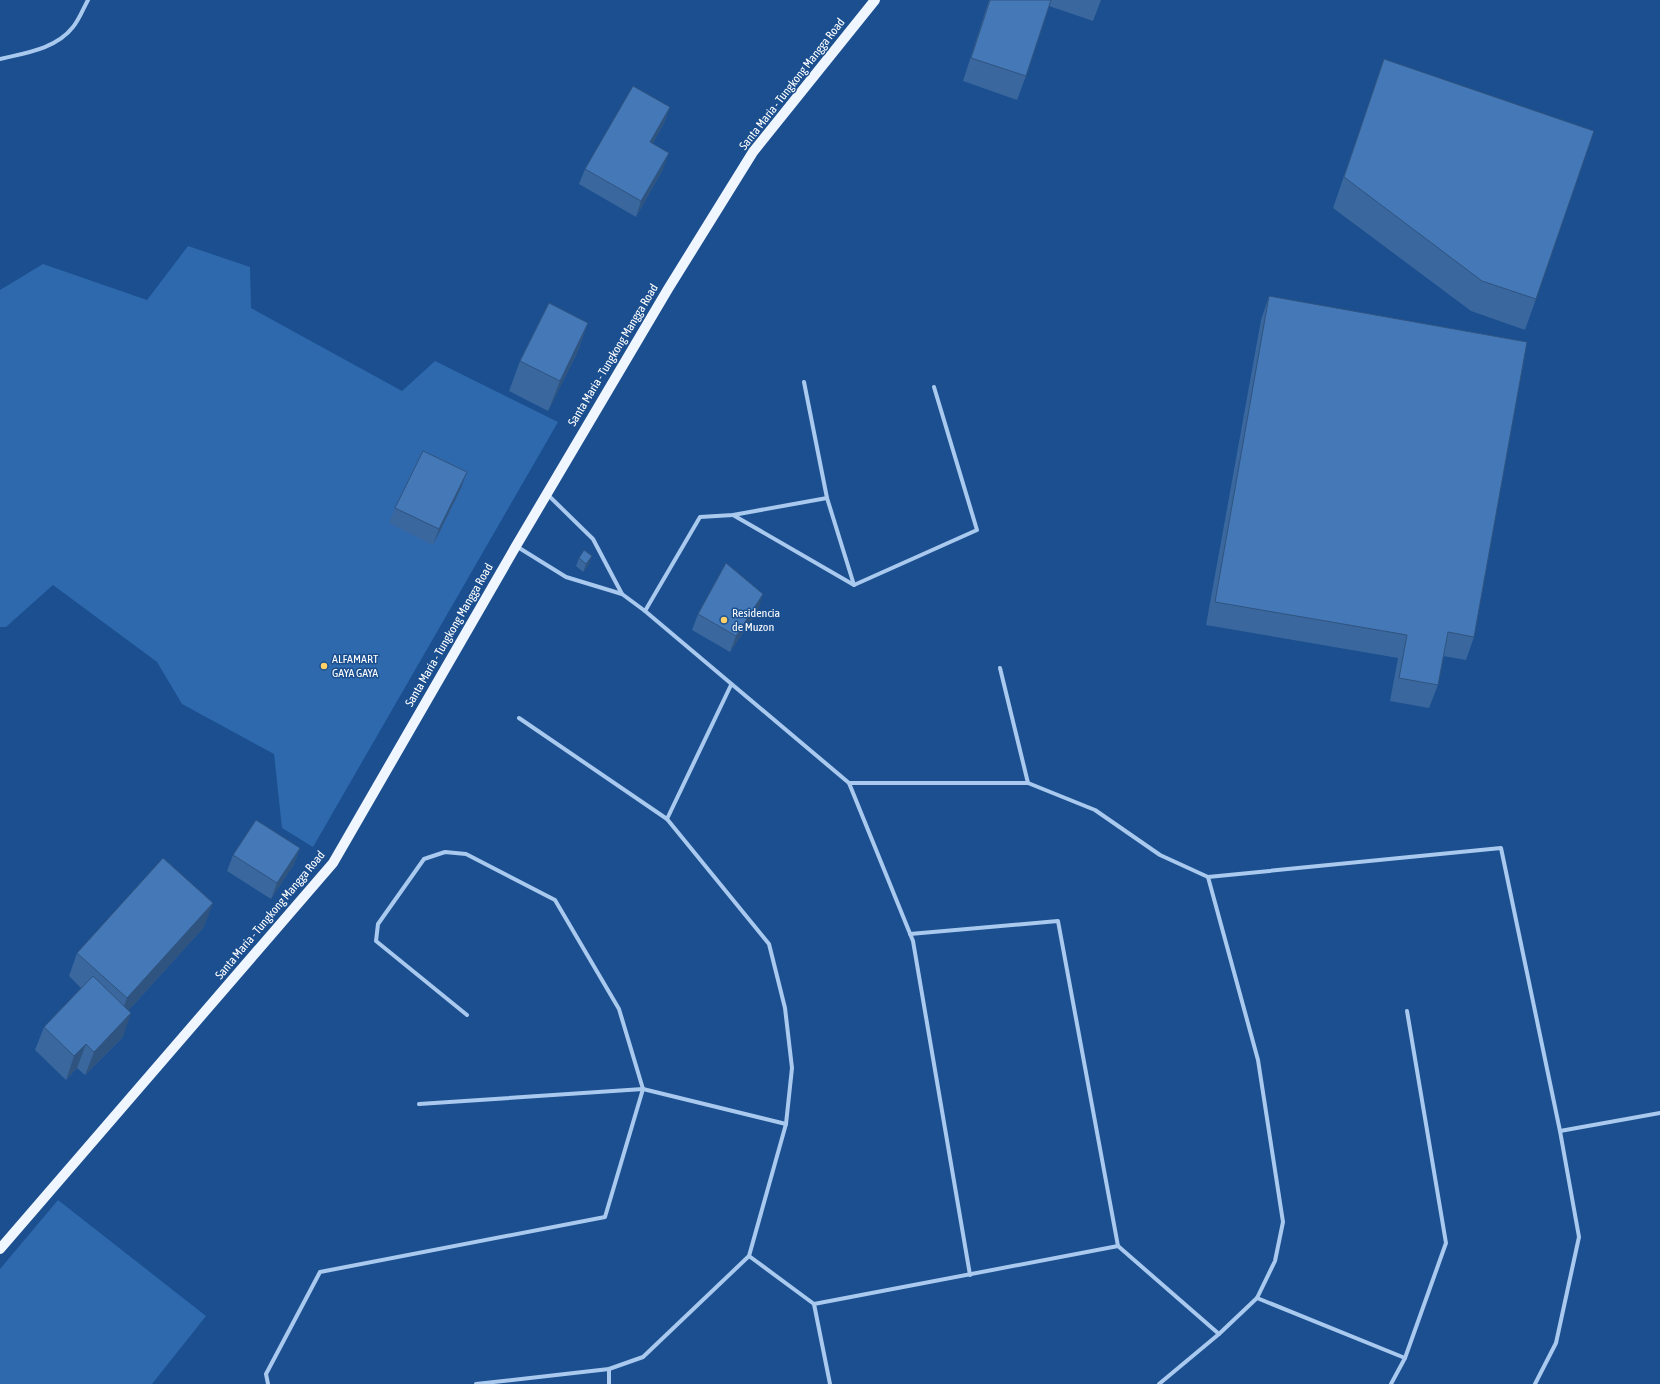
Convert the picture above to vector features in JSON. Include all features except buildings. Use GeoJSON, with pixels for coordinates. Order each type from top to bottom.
{"type":"FeatureCollection","features":[{"type":"Feature","properties":{"kind":"main road","name":"Santa Maria - Tungkong Mangga Road"},"geometry":{"type":"LineString","coordinates":[[0,1249],[333,863],[516,546],[668,289],[753,152],[875,0]]}},
{"type":"Feature","properties":{"kind":"street"},"geometry":{"type":"LineString","coordinates":[[0,59],[37,50],[56,42],[73,28],[88,0]]}},
{"type":"Feature","properties":{"kind":"street"},"geometry":{"type":"LineString","coordinates":[[804,382],[827,498],[854,585]]}},
{"type":"Feature","properties":{"kind":"street"},"geometry":{"type":"LineString","coordinates":[[854,585],[977,530],[934,387]]}},
{"type":"Feature","properties":{"kind":"street"},"geometry":{"type":"LineString","coordinates":[[547,494],[593,539],[622,594]]}},
{"type":"Feature","properties":{"kind":"street"},"geometry":{"type":"LineString","coordinates":[[645,611],[700,517],[733,515],[827,498]]}},
{"type":"Feature","properties":{"kind":"street"},"geometry":{"type":"LineString","coordinates":[[733,515],[854,585]]}},
{"type":"Feature","properties":{"kind":"street"},"geometry":{"type":"LineString","coordinates":[[516,546],[566,577],[622,594],[645,611],[731,685],[850,783],[913,941],[970,1275]]}},
{"type":"Feature","properties":{"kind":"street"},"geometry":{"type":"LineString","coordinates":[[1000,668],[1028,783]]}},
{"type":"Feature","properties":{"kind":"street"},"geometry":{"type":"LineString","coordinates":[[667,819],[731,685]]}},
{"type":"Feature","properties":{"kind":"street"},"geometry":{"type":"LineString","coordinates":[[476,1384],[609,1368],[643,1357],[750,1256],[786,1124],[792,1068],[786,1008],[769,944],[667,819],[519,718]]}},
{"type":"Feature","properties":{"kind":"street"},"geometry":{"type":"LineString","coordinates":[[850,783],[1028,783],[1094,810],[1160,855],[1208,877],[1501,848],[1560,1130],[1579,1237],[1556,1343],[1535,1384]]}},
{"type":"Feature","properties":{"kind":"street"},"geometry":{"type":"LineString","coordinates":[[268,1384],[266,1374],[320,1272],[605,1217],[644,1089],[619,1009],[555,900],[466,854],[445,852],[424,859],[378,924],[376,941],[467,1015]]}},
{"type":"Feature","properties":{"kind":"street"},"geometry":{"type":"LineString","coordinates":[[1159,1384],[1219,1334],[1257,1298],[1275,1261],[1283,1222],[1258,1060],[1208,877]]}},
{"type":"Feature","properties":{"kind":"street"},"geometry":{"type":"LineString","coordinates":[[910,934],[1058,921],[1118,1246],[1219,1334]]}},
{"type":"Feature","properties":{"kind":"street"},"geometry":{"type":"LineString","coordinates":[[1391,1384],[1405,1358],[1446,1243],[1406,1012]]}},
{"type":"Feature","properties":{"kind":"street"},"geometry":{"type":"LineString","coordinates":[[419,1104],[644,1089],[786,1124]]}},
{"type":"Feature","properties":{"kind":"street"},"geometry":{"type":"LineString","coordinates":[[1560,1130],[1660,1113]]}},
{"type":"Feature","properties":{"kind":"street"},"geometry":{"type":"LineString","coordinates":[[814,1304],[1118,1246]]}},
{"type":"Feature","properties":{"kind":"street"},"geometry":{"type":"LineString","coordinates":[[750,1256],[814,1304],[830,1384]]}},
{"type":"Feature","properties":{"kind":"street"},"geometry":{"type":"LineString","coordinates":[[1257,1298],[1405,1358]]}},
{"type":"Feature","properties":{"kind":"street"},"geometry":{"type":"LineString","coordinates":[[609,1368],[609,1384]]}},
{"type":"Feature","properties":{"kind":"shaded area"},"geometry":{"type":"Polygon","coordinates":[[[188,246],[250,267],[251,308],[402,391],[435,361],[558,422],[313,847],[282,828],[274,754],[182,704],[157,662],[53,585],[6,627],[0,627],[0,290],[43,264],[147,300],[188,246]]]}},
{"type":"Feature","properties":{"kind":"shaded area"},"geometry":{"type":"Polygon","coordinates":[[[58,1200],[206,1316],[152,1384],[0,1384],[0,1269],[58,1200]]]}},
{"type":"Feature","properties":{"kind":"place","name":"Residencia de Muzon"},"geometry":{"type":"Point","coordinates":[724,620]}},
{"type":"Feature","properties":{"kind":"place","name":"ALFAMART GAYA GAYA"},"geometry":{"type":"Point","coordinates":[324,666]}}]}
